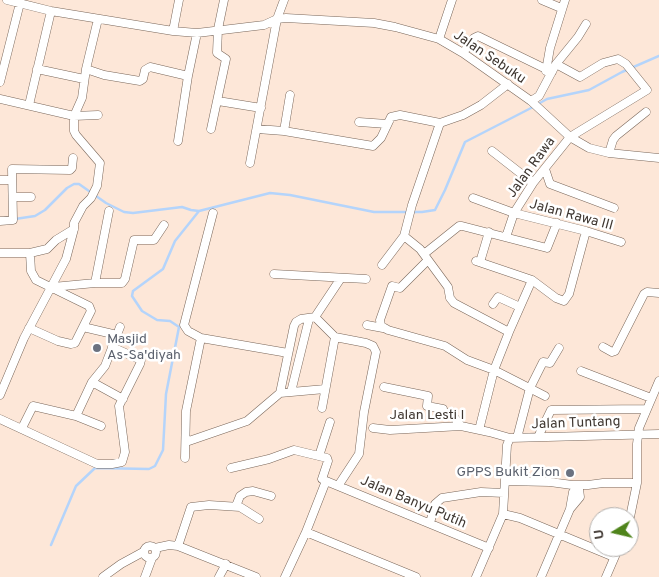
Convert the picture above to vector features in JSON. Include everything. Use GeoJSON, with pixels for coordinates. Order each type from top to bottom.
{"type":"FeatureCollection","features":[{"type":"Feature","properties":{"kind":"street","name":"Jalan Sebuku"},"geometry":{"type":"LineString","coordinates":[[8,0],[51,11],[173,31],[197,33],[264,25],[277,19],[330,20],[395,27],[439,39],[463,53],[532,102],[570,137],[589,148],[609,153],[659,158]]}},
{"type":"Feature","properties":{"kind":"street"},"geometry":{"type":"LineString","coordinates":[[173,31],[179,0]]}},
{"type":"Feature","properties":{"kind":"street"},"geometry":{"type":"LineString","coordinates":[[211,129],[226,59],[216,53],[218,29],[224,0]]}},
{"type":"Feature","properties":{"kind":"street"},"geometry":{"type":"LineString","coordinates":[[250,163],[277,19],[284,0]]}},
{"type":"Feature","properties":{"kind":"street"},"geometry":{"type":"LineString","coordinates":[[439,39],[452,0]]}},
{"type":"Feature","properties":{"kind":"street"},"geometry":{"type":"LineString","coordinates":[[542,0],[561,8]]}},
{"type":"Feature","properties":{"kind":"street"},"geometry":{"type":"LineString","coordinates":[[532,102],[539,96],[549,71],[550,48],[565,0]]}},
{"type":"Feature","properties":{"kind":"street"},"geometry":{"type":"LineString","coordinates":[[0,82],[23,3]]}},
{"type":"Feature","properties":{"kind":"street"},"geometry":{"type":"LineString","coordinates":[[29,105],[51,11]]}},
{"type":"Feature","properties":{"kind":"street"},"geometry":{"type":"LineString","coordinates":[[0,395],[39,307],[52,288],[66,259],[74,223],[97,186],[100,163],[76,136],[74,116],[82,98],[86,68],[98,19]]}},
{"type":"Feature","properties":{"kind":"street"},"geometry":{"type":"LineString","coordinates":[[549,71],[578,37],[586,24]]}},
{"type":"Feature","properties":{"kind":"street"},"geometry":{"type":"LineString","coordinates":[[178,141],[197,33]]}},
{"type":"Feature","properties":{"kind":"street"},"geometry":{"type":"LineString","coordinates":[[463,53],[474,38],[478,36],[549,71]]}},
{"type":"Feature","properties":{"kind":"street"},"geometry":{"type":"LineString","coordinates":[[556,64],[580,77],[618,59],[626,64],[647,90],[570,137]]}},
{"type":"Feature","properties":{"kind":"street"},"geometry":{"type":"LineString","coordinates":[[86,68],[104,75],[140,81],[143,79],[146,70],[150,67],[188,76]]}},
{"type":"Feature","properties":{"kind":"street"},"geometry":{"type":"LineString","coordinates":[[37,69],[84,79]]}},
{"type":"Feature","properties":{"kind":"street"},"geometry":{"type":"LineString","coordinates":[[257,129],[284,131],[373,146],[381,138],[391,117],[400,115],[440,123],[462,115],[481,105],[508,84]]}},
{"type":"Feature","properties":{"kind":"street"},"geometry":{"type":"LineString","coordinates":[[284,131],[290,95]]}},
{"type":"Feature","properties":{"kind":"street"},"geometry":{"type":"LineString","coordinates":[[0,99],[74,116],[98,115]]}},
{"type":"Feature","properties":{"kind":"street"},"geometry":{"type":"LineString","coordinates":[[218,101],[261,108]]}},
{"type":"Feature","properties":{"kind":"street"},"geometry":{"type":"LineString","coordinates":[[609,153],[616,136],[646,112]]}},
{"type":"Feature","properties":{"kind":"street"},"geometry":{"type":"LineString","coordinates":[[359,122],[387,124]]}},
{"type":"Feature","properties":{"kind":"street"},"geometry":{"type":"LineString","coordinates":[[382,265],[404,236],[412,205],[440,123]]}},
{"type":"Feature","properties":{"kind":"street","name":"Jalan Rawa"},"geometry":{"type":"LineString","coordinates":[[506,236],[514,214],[534,183],[570,137]]}},
{"type":"Feature","properties":{"kind":"street"},"geometry":{"type":"LineString","coordinates":[[492,151],[534,183]]}},
{"type":"Feature","properties":{"kind":"street"},"geometry":{"type":"LineString","coordinates":[[0,221],[13,220],[12,170],[14,168],[70,170],[73,158]]}},
{"type":"Feature","properties":{"kind":"street"},"geometry":{"type":"LineString","coordinates":[[545,169],[550,184],[614,208]]}},
{"type":"Feature","properties":{"kind":"street"},"geometry":{"type":"LineString","coordinates":[[0,180],[12,180]]}},
{"type":"Feature","properties":{"kind":"street"},"geometry":{"type":"LineString","coordinates":[[14,197],[31,197]]}},
{"type":"Feature","properties":{"kind":"street","name":"Jalan Rawa III"},"geometry":{"type":"LineString","coordinates":[[473,198],[514,214],[586,230],[621,242]]}},
{"type":"Feature","properties":{"kind":"street"},"geometry":{"type":"LineString","coordinates":[[95,283],[109,211]]}},
{"type":"Feature","properties":{"kind":"street"},"geometry":{"type":"LineString","coordinates":[[213,213],[184,325],[188,331],[201,338],[288,353]]}},
{"type":"Feature","properties":{"kind":"street"},"geometry":{"type":"LineString","coordinates":[[383,328],[380,320],[392,286],[400,288],[426,257],[458,226],[506,236],[547,248],[557,223]]}},
{"type":"Feature","properties":{"kind":"street"},"geometry":{"type":"LineString","coordinates":[[52,288],[95,283],[122,283],[125,279],[134,241],[139,239],[154,240],[164,225]]}},
{"type":"Feature","properties":{"kind":"street"},"geometry":{"type":"LineString","coordinates":[[0,252],[30,253],[47,249],[56,240],[74,229]]}},
{"type":"Feature","properties":{"kind":"street"},"geometry":{"type":"LineString","coordinates":[[489,232],[478,262],[532,280],[561,301],[566,300],[586,230]]}},
{"type":"Feature","properties":{"kind":"street"},"geometry":{"type":"LineString","coordinates":[[404,236],[420,249],[448,287],[450,298],[456,305],[509,332]]}},
{"type":"Feature","properties":{"kind":"street"},"geometry":{"type":"LineString","coordinates":[[29,328],[58,341],[75,343],[90,314],[91,308],[36,280],[31,271],[30,253]]}},
{"type":"Feature","properties":{"kind":"street"},"geometry":{"type":"LineString","coordinates":[[274,274],[366,279]]}},
{"type":"Feature","properties":{"kind":"street"},"geometry":{"type":"LineString","coordinates":[[291,392],[312,318],[341,278]]}},
{"type":"Feature","properties":{"kind":"street"},"geometry":{"type":"LineString","coordinates":[[479,430],[494,370],[532,280]]}},
{"type":"Feature","properties":{"kind":"street"},"geometry":{"type":"LineString","coordinates":[[603,347],[612,352],[615,351],[644,294],[647,292],[659,293]]}},
{"type":"Feature","properties":{"kind":"street"},"geometry":{"type":"LineString","coordinates":[[493,304],[498,297],[520,307]]}},
{"type":"Feature","properties":{"kind":"street"},"geometry":{"type":"LineString","coordinates":[[280,393],[296,322],[301,319],[312,318],[335,337],[373,346],[376,352],[364,412],[360,454],[338,486]]}},
{"type":"Feature","properties":{"kind":"street"},"geometry":{"type":"LineString","coordinates":[[367,325],[445,346],[467,360],[494,370],[545,396]]}},
{"type":"Feature","properties":{"kind":"street"},"geometry":{"type":"LineString","coordinates":[[76,416],[92,382],[106,366],[118,331],[83,327]]}},
{"type":"Feature","properties":{"kind":"street"},"geometry":{"type":"LineString","coordinates":[[322,408],[335,337]]}},
{"type":"Feature","properties":{"kind":"street"},"geometry":{"type":"LineString","coordinates":[[185,458],[186,411],[201,338]]}},
{"type":"Feature","properties":{"kind":"street"},"geometry":{"type":"LineString","coordinates":[[0,419],[97,464],[118,464],[124,459],[125,452],[119,410],[141,360],[112,347]]}},
{"type":"Feature","properties":{"kind":"street"},"geometry":{"type":"LineString","coordinates":[[476,577],[503,514],[507,445],[513,438],[530,388],[543,362],[550,363],[559,348]]}},
{"type":"Feature","properties":{"kind":"street"},"geometry":{"type":"LineString","coordinates":[[581,371],[651,398]]}},
{"type":"Feature","properties":{"kind":"street"},"geometry":{"type":"LineString","coordinates":[[632,507],[637,483],[638,434],[646,409],[659,381]]}},
{"type":"Feature","properties":{"kind":"street"},"geometry":{"type":"LineString","coordinates":[[92,382],[123,399]]}},
{"type":"Feature","properties":{"kind":"street"},"geometry":{"type":"LineString","coordinates":[[384,387],[428,396],[427,406],[443,409],[443,411],[454,417],[461,426]]}},
{"type":"Feature","properties":{"kind":"street"},"geometry":{"type":"LineString","coordinates":[[186,442],[247,421],[280,393],[325,389]]}},
{"type":"Feature","properties":{"kind":"street"},"geometry":{"type":"LineString","coordinates":[[22,428],[33,406],[76,416],[101,426]]}},
{"type":"Feature","properties":{"kind":"street"},"geometry":{"type":"LineString","coordinates":[[538,437],[551,410],[646,409]]}},
{"type":"Feature","properties":{"kind":"street"},"geometry":{"type":"LineString","coordinates":[[319,456],[330,422]]}},
{"type":"Feature","properties":{"kind":"street","name":"Jalan Lesti I"},"geometry":{"type":"LineString","coordinates":[[373,428],[390,430],[461,426],[513,438]]}},
{"type":"Feature","properties":{"kind":"street","name":"Jalan Tuntang"},"geometry":{"type":"LineString","coordinates":[[513,438],[659,434]]}},
{"type":"Feature","properties":{"kind":"street"},"geometry":{"type":"LineString","coordinates":[[231,468],[269,459],[294,450],[327,458],[328,460],[322,478],[326,482],[285,577]]}},
{"type":"Feature","properties":{"kind":"street"},"geometry":{"type":"LineString","coordinates":[[505,481],[550,482],[580,487],[603,483],[637,483]]}},
{"type":"Feature","properties":{"kind":"street","name":"Jalan Banyu Putih"},"geometry":{"type":"LineString","coordinates":[[326,482],[489,548]]}},
{"type":"Feature","properties":{"kind":"street"},"geometry":{"type":"LineString","coordinates":[[541,577],[570,509],[580,497],[580,487]]}},
{"type":"Feature","properties":{"kind":"street"},"geometry":{"type":"LineString","coordinates":[[236,506],[240,496],[246,492],[253,491],[271,496]]}},
{"type":"Feature","properties":{"kind":"street"},"geometry":{"type":"LineString","coordinates":[[430,524],[435,504],[442,498],[481,492],[504,493]]}},
{"type":"Feature","properties":{"kind":"street"},"geometry":{"type":"LineString","coordinates":[[178,546],[191,507],[236,506],[241,507],[259,519]]}},
{"type":"Feature","properties":{"kind":"street"},"geometry":{"type":"LineString","coordinates":[[503,514],[520,518],[589,547]]}},
{"type":"Feature","properties":{"kind":"street"},"geometry":{"type":"LineString","coordinates":[[306,532],[416,577]]}},
{"type":"Feature","properties":{"kind":"street"},"geometry":{"type":"LineString","coordinates":[[103,577],[121,564],[144,552],[148,546],[155,548],[169,545],[178,546],[256,577]]}},
{"type":"Feature","properties":{"kind":"street"},"geometry":{"type":"LineString","coordinates":[[145,577],[152,558],[156,554],[155,548]]}},
{"type":"Feature","properties":{"kind":"street"},"geometry":{"type":"LineString","coordinates":[[144,552],[146,557],[152,558]]}},
{"type":"Feature","properties":{"kind":"street"},"geometry":{"type":"LineString","coordinates":[[606,577],[614,557]]}},
{"type":"Feature","properties":{"kind":"street"},"geometry":{"type":"LineString","coordinates":[[220,577],[226,564]]}},
{"type":"Feature","properties":{"kind":"waterway"},"geometry":{"type":"LineString","coordinates":[[538,104],[547,99],[589,90],[622,72],[659,56]]}},
{"type":"Feature","properties":{"kind":"waterway"},"geometry":{"type":"LineString","coordinates":[[15,219],[35,216],[45,210],[67,188],[74,184],[79,184],[106,203],[124,212],[133,213],[182,207],[199,211],[270,193],[290,195],[374,212],[422,212],[435,210],[465,142],[533,107]]}},
{"type":"Feature","properties":{"kind":"waterway"},"geometry":{"type":"LineString","coordinates":[[51,545],[76,486],[95,468],[149,469],[155,466],[163,450],[166,394],[179,327],[170,321],[157,320],[142,311],[132,296],[133,291],[163,269],[175,241],[199,211]]}},
{"type":"Feature","properties":{"kind":"place","name":"Masjid As-Sa'diyah"},"geometry":{"type":"Point","coordinates":[97,348]}},
{"type":"Feature","properties":{"kind":"place","name":"GPPS Bukit Zion"},"geometry":{"type":"Point","coordinates":[570,473]}}]}
